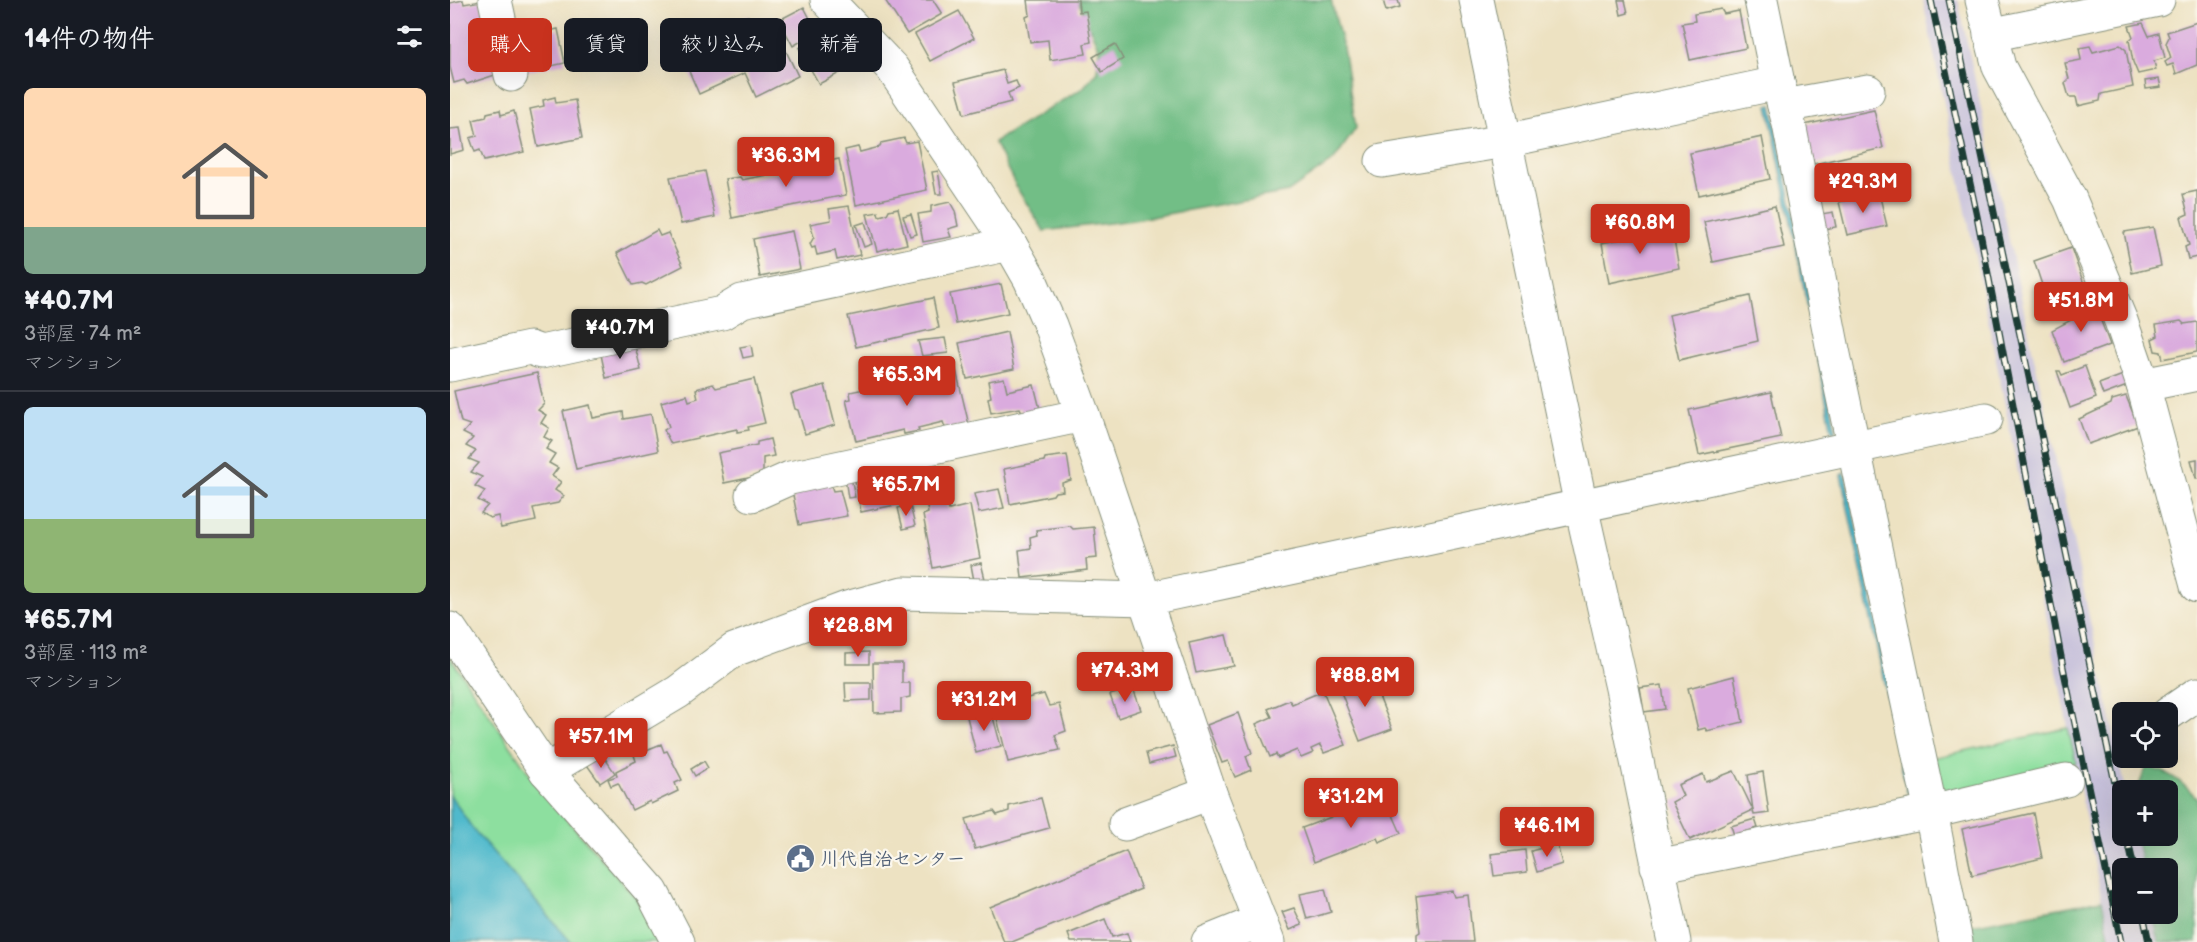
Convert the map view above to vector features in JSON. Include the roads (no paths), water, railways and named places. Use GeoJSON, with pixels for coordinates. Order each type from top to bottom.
{"type":"FeatureCollection","features":[{"type":"Feature","properties":{"kind":"street"},"geometry":{"type":"LineString","coordinates":[[495,0],[511,75]]}},
{"type":"Feature","properties":{"kind":"street"},"geometry":{"type":"LineString","coordinates":[[827,0],[892,68],[1010,244],[1030,279],[1050,325],[1146,599],[1210,793],[1264,931],[1208,942]]}},
{"type":"Feature","properties":{"kind":"street"},"geometry":{"type":"LineString","coordinates":[[1476,0],[1674,942]]}},
{"type":"Feature","properties":{"kind":"street"},"geometry":{"type":"LineString","coordinates":[[1761,0],[1931,812],[1956,942]]}},
{"type":"Feature","properties":{"kind":"street"},"geometry":{"type":"LineString","coordinates":[[1982,0],[1999,67],[2070,199],[2121,321],[2186,502],[2197,586]]}},
{"type":"Feature","properties":{"kind":"street"},"geometry":{"type":"LineString","coordinates":[[1990,35],[2158,0]]}},
{"type":"Feature","properties":{"kind":"street"},"geometry":{"type":"LineString","coordinates":[[1382,161],[1781,94],[1868,92]]}},
{"type":"Feature","properties":{"kind":"street"},"geometry":{"type":"LineString","coordinates":[[450,365],[530,348],[541,352],[722,313],[742,300],[1010,244]]}},
{"type":"Feature","properties":{"kind":"street"},"geometry":{"type":"LineString","coordinates":[[2143,385],[2197,374]]}},
{"type":"Feature","properties":{"kind":"street"},"geometry":{"type":"LineString","coordinates":[[752,495],[790,478],[1083,415]]}},
{"type":"Feature","properties":{"kind":"street"},"geometry":{"type":"LineString","coordinates":[[546,771],[678,692],[734,650],[847,608],[903,593],[1146,599],[1986,419]]}},
{"type":"Feature","properties":{"kind":"street"},"geometry":{"type":"LineString","coordinates":[[450,629],[546,771],[652,892],[678,942]]}},
{"type":"Feature","properties":{"kind":"street"},"geometry":{"type":"LineString","coordinates":[[2178,707],[2197,694]]}},
{"type":"Feature","properties":{"kind":"street"},"geometry":{"type":"LineString","coordinates":[[1657,866],[1931,812],[2066,780]]}},
{"type":"Feature","properties":{"kind":"street"},"geometry":{"type":"LineString","coordinates":[[1125,824],[1210,793]]}},
{"type":"Feature","properties":{"kind":"water"},"geometry":{"type":"Polygon","coordinates":[[[1768,105],[1772,105],[1836,431],[1832,431],[1768,105]]]}},
{"type":"Feature","properties":{"kind":"water"},"geometry":{"type":"Polygon","coordinates":[[[1845,473],[1913,792],[1907,792],[1841,475],[1845,473]]]}},
{"type":"Feature","properties":{"kind":"water"},"geometry":{"type":"Polygon","coordinates":[[[450,795],[473,829],[571,942],[450,942],[450,795]]]}},
{"type":"Feature","properties":{"kind":"railway"},"geometry":{"type":"LineString","coordinates":[[1931,0],[1977,216],[2063,667],[2121,942]]}},
{"type":"Feature","properties":{"kind":"railway"},"geometry":{"type":"LineString","coordinates":[[1949,0],[2114,780]]}},
{"type":"Feature","properties":{"kind":"railway"},"geometry":{"type":"LineString","coordinates":[[2129,846],[2132,858]]}},
{"type":"Feature","properties":{"kind":"railway"},"geometry":{"type":"LineString","coordinates":[[2145,924],[2149,942]]}},
{"type":"Feature","properties":{"kind":"place","name":"川代自治センター"},"geometry":{"type":"Point","coordinates":[800,859]}}]}
